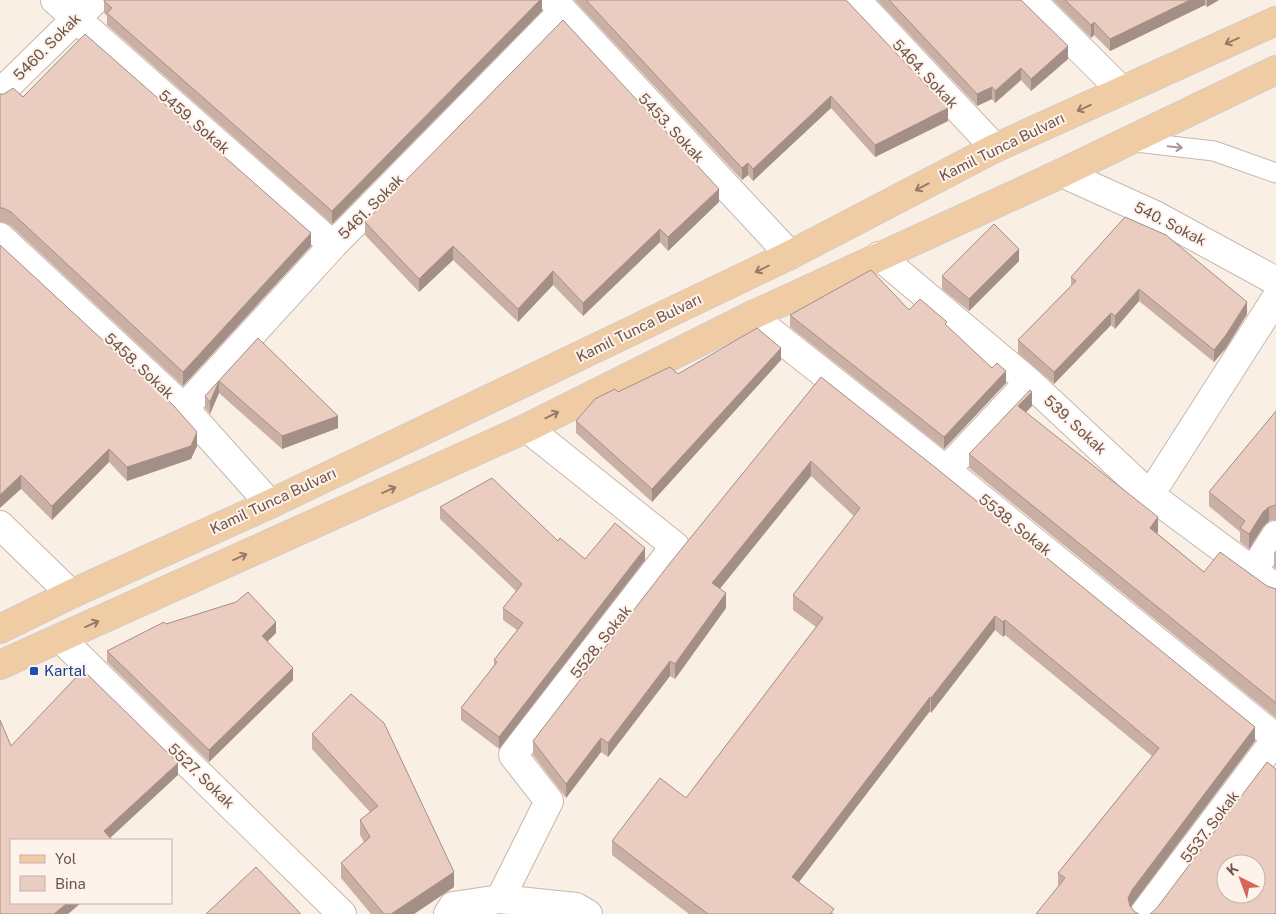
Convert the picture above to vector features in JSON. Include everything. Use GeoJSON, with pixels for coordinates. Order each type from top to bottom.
{"type":"FeatureCollection","features":[{"type":"Feature","properties":{"kind":"main road","name":"Kamil Tunca Bulvarı"},"geometry":{"type":"LineString","coordinates":[[0,629],[71,594],[270,504],[790,255],[995,148],[1276,21]]}},
{"type":"Feature","properties":{"kind":"main road"},"geometry":{"type":"LineString","coordinates":[[0,666],[527,428],[751,316],[1062,172],[1276,70]]}},
{"type":"Feature","properties":{"kind":"street","name":"5459. Sokak"},"geometry":{"type":"LineString","coordinates":[[55,0],[85,9],[333,245]]}},
{"type":"Feature","properties":{"kind":"street","name":"5464. Sokak"},"geometry":{"type":"LineString","coordinates":[[856,0],[995,148]]}},
{"type":"Feature","properties":{"kind":"street"},"geometry":{"type":"LineString","coordinates":[[1032,0],[1122,91]]}},
{"type":"Feature","properties":{"kind":"street","name":"5461. Sokak"},"geometry":{"type":"LineString","coordinates":[[184,408],[333,245],[558,6]]}},
{"type":"Feature","properties":{"kind":"street","name":"5453. Sokak"},"geometry":{"type":"LineString","coordinates":[[558,6],[790,255]]}},
{"type":"Feature","properties":{"kind":"street","name":"5460. Sokak"},"geometry":{"type":"LineString","coordinates":[[0,93],[85,9]]}},
{"type":"Feature","properties":{"kind":"street","name":"540. Sokak"},"geometry":{"type":"LineString","coordinates":[[1062,172],[1155,215],[1276,282]]}},
{"type":"Feature","properties":{"kind":"street","name":"5458. Sokak"},"geometry":{"type":"LineString","coordinates":[[0,237],[184,408],[270,504]]}},
{"type":"Feature","properties":{"kind":"street","name":"539. Sokak"},"geometry":{"type":"LineString","coordinates":[[879,256],[1029,382],[1150,495],[1276,588]]}},
{"type":"Feature","properties":{"kind":"street"},"geometry":{"type":"LineString","coordinates":[[1150,495],[1276,298]]}},
{"type":"Feature","properties":{"kind":"street","name":"5538. Sokak"},"geometry":{"type":"LineString","coordinates":[[751,316],[946,470],[1276,738]]}},
{"type":"Feature","properties":{"kind":"street"},"geometry":{"type":"LineString","coordinates":[[946,470],[1029,382]]}},
{"type":"Feature","properties":{"kind":"street","name":"5528. Sokak"},"geometry":{"type":"LineString","coordinates":[[500,899],[549,801],[513,755],[675,546],[527,428]]}},
{"type":"Feature","properties":{"kind":"street"},"geometry":{"type":"LineString","coordinates":[[0,525],[71,594]]}},
{"type":"Feature","properties":{"kind":"street"},"geometry":{"type":"LineString","coordinates":[[1253,571],[1276,535]]}},
{"type":"Feature","properties":{"kind":"street","name":"5527. Sokak"},"geometry":{"type":"LineString","coordinates":[[60,638],[342,914]]}},
{"type":"Feature","properties":{"kind":"street","name":"5537. Sokak"},"geometry":{"type":"LineString","coordinates":[[1144,914],[1276,738]]}},
{"type":"Feature","properties":{"kind":"street"},"geometry":{"type":"LineString","coordinates":[[448,914],[454,906],[500,899],[576,907],[588,914]]}},
{"type":"Feature","properties":{"kind":"lane"},"geometry":{"type":"LineString","coordinates":[[1126,141],[1214,151],[1276,173]]}},
{"type":"Feature","properties":{"kind":"building"},"geometry":{"type":"Polygon","coordinates":[[[104,0],[540,0],[332,211],[107,13],[112,8],[104,0]]]}},
{"type":"Feature","properties":{"kind":"building"},"geometry":{"type":"Polygon","coordinates":[[[586,0],[846,0],[948,108],[875,145],[831,96],[753,169],[748,163],[742,168],[586,0]]]}},
{"type":"Feature","properties":{"kind":"building"},"geometry":{"type":"Polygon","coordinates":[[[889,0],[1021,0],[1068,46],[1031,79],[1021,68],[995,91],[992,87],[977,94],[889,0]]]}},
{"type":"Feature","properties":{"kind":"building"},"geometry":{"type":"Polygon","coordinates":[[[1065,0],[1190,0],[1110,39],[1094,22],[1091,25],[1065,0]]]}},
{"type":"Feature","properties":{"kind":"building"},"geometry":{"type":"Polygon","coordinates":[[[563,20],[719,189],[668,237],[660,229],[583,303],[553,271],[518,309],[453,246],[419,279],[365,222],[563,20]]]}},
{"type":"Feature","properties":{"kind":"building"},"geometry":{"type":"Polygon","coordinates":[[[85,34],[311,233],[183,372],[11,212],[0,208],[0,94],[4,94],[13,88],[23,97],[85,34]]]}},
{"type":"Feature","properties":{"kind":"building"},"geometry":{"type":"Polygon","coordinates":[[[1125,217],[1166,235],[1247,302],[1214,350],[1139,289],[1115,316],[1111,313],[1054,372],[1018,340],[1076,281],[1071,277],[1125,217]]]}},
{"type":"Feature","properties":{"kind":"building"},"geometry":{"type":"Polygon","coordinates":[[[994,224],[1019,249],[969,299],[942,276],[994,224]]]}},
{"type":"Feature","properties":{"kind":"building"},"geometry":{"type":"Polygon","coordinates":[[[0,245],[173,405],[197,432],[191,446],[127,467],[109,449],[52,506],[21,475],[0,495],[0,245]]]}},
{"type":"Feature","properties":{"kind":"building"},"geometry":{"type":"Polygon","coordinates":[[[871,270],[909,310],[920,299],[947,322],[945,324],[992,368],[997,363],[1006,371],[944,437],[790,315],[871,270]]]}},
{"type":"Feature","properties":{"kind":"building"},"geometry":{"type":"Polygon","coordinates":[[[757,328],[781,348],[652,489],[576,421],[595,399],[615,389],[618,392],[670,367],[678,374],[757,328]]]}},
{"type":"Feature","properties":{"kind":"building"},"geometry":{"type":"Polygon","coordinates":[[[258,338],[338,416],[282,436],[219,381],[210,402],[205,396],[258,338]]]}},
{"type":"Feature","properties":{"kind":"building"},"geometry":{"type":"Polygon","coordinates":[[[821,377],[1255,727],[1132,890],[1128,898],[1130,906],[1139,914],[1036,914],[1065,878],[1058,873],[1159,748],[1005,620],[1003,622],[995,616],[930,697],[792,877],[834,909],[830,914],[708,914],[612,841],[660,778],[686,798],[823,618],[793,595],[860,508],[811,461],[712,583],[726,593],[675,664],[670,661],[608,743],[601,738],[566,784],[533,741],[670,563],[821,377]]]}},
{"type":"Feature","properties":{"kind":"building"},"geometry":{"type":"Polygon","coordinates":[[[1030,390],[1032,392],[1018,406],[1158,517],[1150,528],[1204,572],[1220,552],[1267,586],[1276,589],[1276,703],[969,454],[1030,390]]]}},
{"type":"Feature","properties":{"kind":"building"},"geometry":{"type":"Polygon","coordinates":[[[1276,411],[1276,505],[1269,507],[1263,512],[1249,534],[1240,528],[1245,521],[1209,492],[1276,411]]]}},
{"type":"Feature","properties":{"kind":"building"},"geometry":{"type":"Polygon","coordinates":[[[492,478],[558,541],[560,538],[585,559],[615,523],[645,548],[499,737],[461,708],[497,662],[494,660],[523,623],[503,608],[522,584],[440,507],[492,478]]]}},
{"type":"Feature","properties":{"kind":"building"},"geometry":{"type":"Polygon","coordinates":[[[248,592],[276,622],[262,636],[293,668],[209,750],[107,651],[164,622],[166,624],[236,602],[248,592]]]}},
{"type":"Feature","properties":{"kind":"building"},"geometry":{"type":"Polygon","coordinates":[[[83,670],[178,763],[104,831],[111,839],[10,839],[10,904],[66,904],[54,914],[0,914],[0,720],[11,746],[83,670]]]}},
{"type":"Feature","properties":{"kind":"building"},"geometry":{"type":"Polygon","coordinates":[[[351,694],[384,723],[454,872],[391,914],[384,914],[341,863],[370,837],[360,820],[378,806],[312,734],[351,694]]]}},
{"type":"Feature","properties":{"kind":"building"},"geometry":{"type":"Polygon","coordinates":[[[1267,762],[1276,769],[1276,914],[1150,914],[1156,909],[1267,762]]]}},
{"type":"Feature","properties":{"kind":"building"},"geometry":{"type":"Polygon","coordinates":[[[256,867],[300,914],[206,914],[256,867]]]}},
{"type":"Feature","properties":{"kind":"place","name":"Kartal"},"geometry":{"type":"Point","coordinates":[34,671]}}]}
